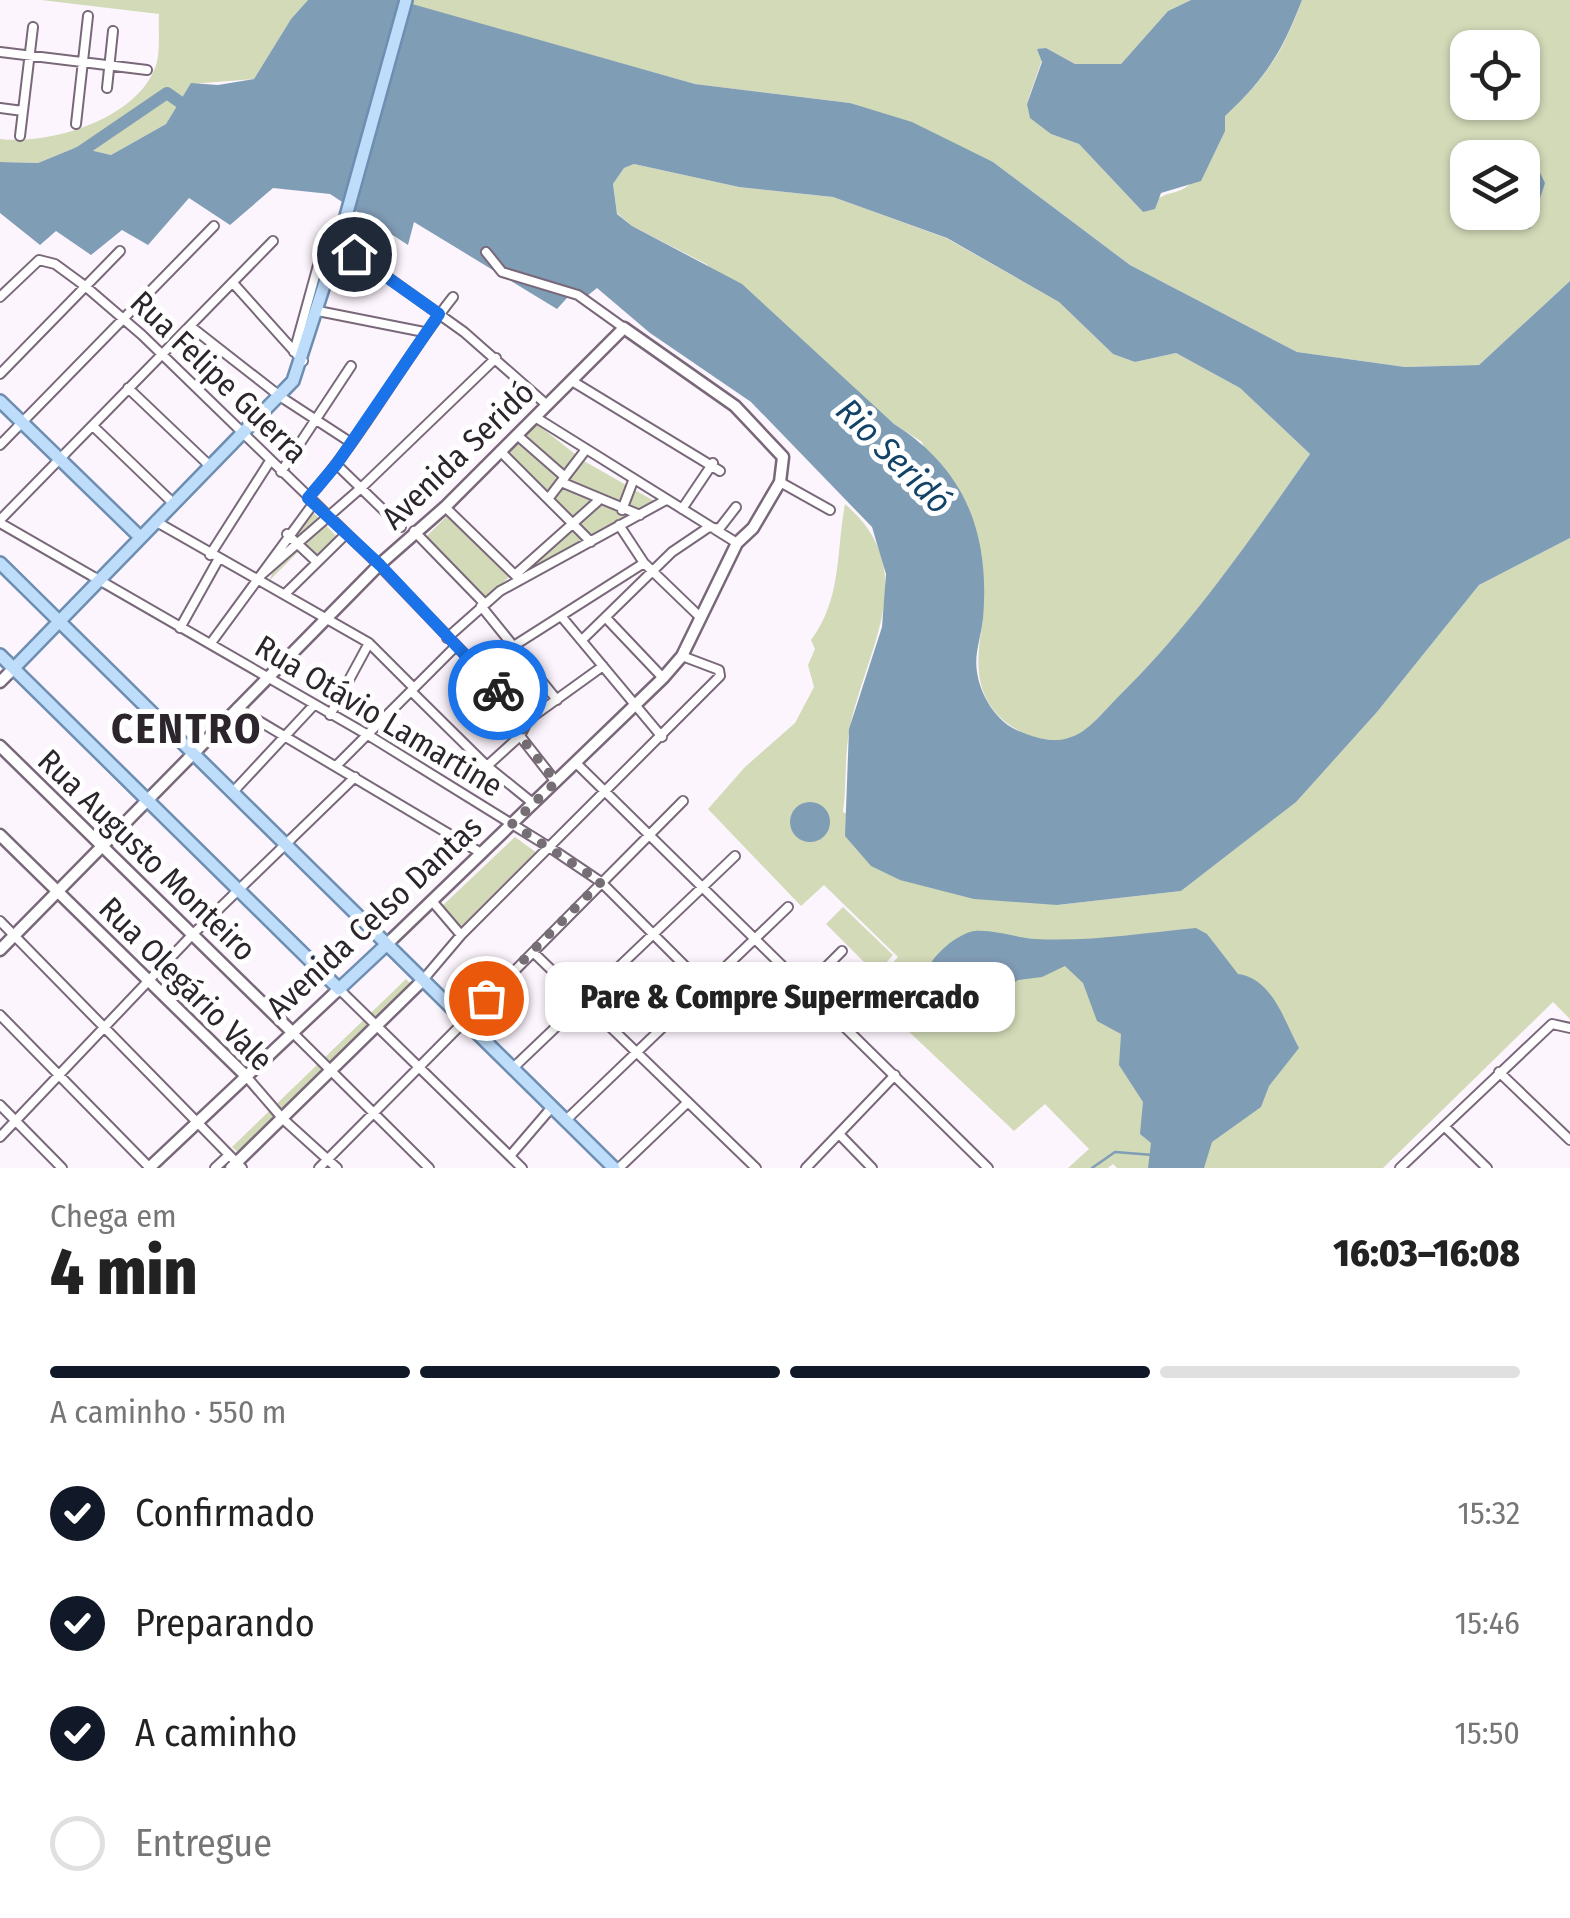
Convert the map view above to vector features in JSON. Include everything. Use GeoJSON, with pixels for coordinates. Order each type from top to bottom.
{"type":"FeatureCollection","features":[{"type":"Feature","properties":{"kind":"main road"},"geometry":{"type":"LineString","coordinates":[[0,682],[281,396],[318,311],[406,0]]}},
{"type":"Feature","properties":{"kind":"main road"},"geometry":{"type":"LineString","coordinates":[[624,328],[747,416],[783,458],[780,482]]}},
{"type":"Feature","properties":{"kind":"main road","name":"Avenida Seridó"},"geometry":{"type":"LineString","coordinates":[[0,950],[414,531],[445,506],[624,328]]}},
{"type":"Feature","properties":{"kind":"main road"},"geometry":{"type":"LineString","coordinates":[[0,401],[140,537]]}},
{"type":"Feature","properties":{"kind":"main road","name":"Avenida Celso Dantas"},"geometry":{"type":"LineString","coordinates":[[149,1168],[663,678],[682,656],[737,543],[753,528],[780,482]]}},
{"type":"Feature","properties":{"kind":"main road"},"geometry":{"type":"LineString","coordinates":[[0,564],[461,1020],[617,1168]]}},
{"type":"Feature","properties":{"kind":"main road"},"geometry":{"type":"LineString","coordinates":[[0,655],[339,989]]}},
{"type":"Feature","properties":{"kind":"main road","name":"Rua Augusto Monteiro"},"geometry":{"type":"LineString","coordinates":[[0,746],[293,1032]]}},
{"type":"Feature","properties":{"kind":"main road","name":"Rua Olegário Vale"},"geometry":{"type":"LineString","coordinates":[[0,835],[245,1075]]}},
{"type":"Feature","properties":{"kind":"main road"},"geometry":{"type":"LineString","coordinates":[[235,1163],[422,980]]}},
{"type":"Feature","properties":{"kind":"street"},"geometry":{"type":"LineString","coordinates":[[76,124],[88,16]]}},
{"type":"Feature","properties":{"kind":"street"},"geometry":{"type":"LineString","coordinates":[[20,136],[33,27]]}},
{"type":"Feature","properties":{"kind":"street"},"geometry":{"type":"LineString","coordinates":[[107,88],[113,31]]}},
{"type":"Feature","properties":{"kind":"street"},"geometry":{"type":"LineString","coordinates":[[0,52],[147,70]]}},
{"type":"Feature","properties":{"kind":"street"},"geometry":{"type":"LineString","coordinates":[[0,108],[22,111]]}},
{"type":"Feature","properties":{"kind":"street"},"geometry":{"type":"LineString","coordinates":[[0,445],[214,226]]}},
{"type":"Feature","properties":{"kind":"street"},"geometry":{"type":"LineString","coordinates":[[0,522],[273,241]]}},
{"type":"Feature","properties":{"kind":"street"},"geometry":{"type":"LineString","coordinates":[[0,374],[120,251]]}},
{"type":"Feature","properties":{"kind":"street"},"geometry":{"type":"LineString","coordinates":[[486,252],[502,272],[578,295],[624,328]]}},
{"type":"Feature","properties":{"kind":"street"},"geometry":{"type":"LineString","coordinates":[[354,254],[496,358],[547,405]]}},
{"type":"Feature","properties":{"kind":"street"},"geometry":{"type":"LineString","coordinates":[[298,356],[320,258]]}},
{"type":"Feature","properties":{"kind":"street","name":"Rua Felipe Guerra"},"geometry":{"type":"LineString","coordinates":[[0,297],[32,262],[47,260],[85,286],[125,319],[380,565],[528,720]]}},
{"type":"Feature","properties":{"kind":"street"},"geometry":{"type":"LineString","coordinates":[[232,283],[298,356]]}},
{"type":"Feature","properties":{"kind":"street"},"geometry":{"type":"LineString","coordinates":[[210,644],[424,332],[453,297]]}},
{"type":"Feature","properties":{"kind":"street"},"geometry":{"type":"LineString","coordinates":[[318,311],[424,332]]}},
{"type":"Feature","properties":{"kind":"street"},"geometry":{"type":"LineString","coordinates":[[190,326],[281,396],[350,442]]}},
{"type":"Feature","properties":{"kind":"street"},"geometry":{"type":"LineString","coordinates":[[258,579],[361,488],[496,358]]}},
{"type":"Feature","properties":{"kind":"street"},"geometry":{"type":"LineString","coordinates":[[281,472],[351,366]]}},
{"type":"Feature","properties":{"kind":"street"},"geometry":{"type":"LineString","coordinates":[[573,382],[713,463],[720,471]]}},
{"type":"Feature","properties":{"kind":"street"},"geometry":{"type":"LineString","coordinates":[[128,388],[211,467]]}},
{"type":"Feature","properties":{"kind":"street"},"geometry":{"type":"LineString","coordinates":[[535,417],[584,452],[737,543]]}},
{"type":"Feature","properties":{"kind":"street"},"geometry":{"type":"LineString","coordinates":[[94,426],[173,503]]}},
{"type":"Feature","properties":{"kind":"street"},"geometry":{"type":"LineString","coordinates":[[518,435],[563,480],[598,501],[640,515]]}},
{"type":"Feature","properties":{"kind":"street"},"geometry":{"type":"LineString","coordinates":[[500,452],[591,542]]}},
{"type":"Feature","properties":{"kind":"street"},"geometry":{"type":"LineString","coordinates":[[548,499],[584,452]]}},
{"type":"Feature","properties":{"kind":"street"},"geometry":{"type":"LineString","coordinates":[[180,628],[214,558],[270,461]]}},
{"type":"Feature","properties":{"kind":"street"},"geometry":{"type":"LineString","coordinates":[[682,509],[713,463]]}},
{"type":"Feature","properties":{"kind":"street"},"geometry":{"type":"LineString","coordinates":[[336,465],[401,527]]}},
{"type":"Feature","properties":{"kind":"street"},"geometry":{"type":"LineString","coordinates":[[622,510],[633,481]]}},
{"type":"Feature","properties":{"kind":"street"},"geometry":{"type":"LineString","coordinates":[[780,482],[830,510]]}},
{"type":"Feature","properties":{"kind":"street"},"geometry":{"type":"LineString","coordinates":[[518,578],[666,500]]}},
{"type":"Feature","properties":{"kind":"street"},"geometry":{"type":"LineString","coordinates":[[447,638],[518,578],[598,501]]}},
{"type":"Feature","properties":{"kind":"street"},"geometry":{"type":"LineString","coordinates":[[445,506],[518,578]]}},
{"type":"Feature","properties":{"kind":"street"},"geometry":{"type":"LineString","coordinates":[[582,640],[652,572],[709,527],[720,529],[736,507]]}},
{"type":"Feature","properties":{"kind":"street"},"geometry":{"type":"LineString","coordinates":[[155,521],[369,643],[486,766],[534,804]]}},
{"type":"Feature","properties":{"kind":"street","name":"Rua Otávio Lamartine"},"geometry":{"type":"LineString","coordinates":[[0,522],[368,735],[549,847],[601,882],[656,932],[706,987]]}},
{"type":"Feature","properties":{"kind":"street"},"geometry":{"type":"LineString","coordinates":[[619,526],[652,572],[700,617]]}},
{"type":"Feature","properties":{"kind":"street"},"geometry":{"type":"LineString","coordinates":[[414,531],[483,604],[512,647],[557,700]]}},
{"type":"Feature","properties":{"kind":"street"},"geometry":{"type":"LineString","coordinates":[[287,534],[317,562]]}},
{"type":"Feature","properties":{"kind":"street"},"geometry":{"type":"LineString","coordinates":[[284,594],[344,534]]}},
{"type":"Feature","properties":{"kind":"street"},"geometry":{"type":"LineString","coordinates":[[482,674],[512,647],[644,563]]}},
{"type":"Feature","properties":{"kind":"street"},"geometry":{"type":"LineString","coordinates":[[561,616],[662,737]]}},
{"type":"Feature","properties":{"kind":"street"},"geometry":{"type":"LineString","coordinates":[[607,619],[663,678]]}},
{"type":"Feature","properties":{"kind":"street"},"geometry":{"type":"LineString","coordinates":[[330,715],[369,643]]}},
{"type":"Feature","properties":{"kind":"street"},"geometry":{"type":"LineString","coordinates":[[337,765],[456,647]]}},
{"type":"Feature","properties":{"kind":"street"},"geometry":{"type":"LineString","coordinates":[[422,980],[461,935],[662,737],[721,672],[682,656]]}},
{"type":"Feature","properties":{"kind":"street"},"geometry":{"type":"LineString","coordinates":[[486,766],[520,736],[528,720],[603,666]]}},
{"type":"Feature","properties":{"kind":"street"},"geometry":{"type":"LineString","coordinates":[[232,793],[313,706]]}},
{"type":"Feature","properties":{"kind":"street"},"geometry":{"type":"LineString","coordinates":[[237,708],[482,852]]}},
{"type":"Feature","properties":{"kind":"street"},"geometry":{"type":"LineString","coordinates":[[520,736],[556,782]]}},
{"type":"Feature","properties":{"kind":"street"},"geometry":{"type":"LineString","coordinates":[[576,763],[988,1168]]}},
{"type":"Feature","properties":{"kind":"street"},"geometry":{"type":"LineString","coordinates":[[0,1137],[193,934],[356,777]]}},
{"type":"Feature","properties":{"kind":"street"},"geometry":{"type":"LineString","coordinates":[[319,1168],[461,1020],[534,953],[684,800]]}},
{"type":"Feature","properties":{"kind":"street"},"geometry":{"type":"LineString","coordinates":[[512,1069],[735,856]]}},
{"type":"Feature","properties":{"kind":"street"},"geometry":{"type":"LineString","coordinates":[[432,901],[461,935]]}},
{"type":"Feature","properties":{"kind":"street"},"geometry":{"type":"LineString","coordinates":[[566,1120],[788,907]]}},
{"type":"Feature","properties":{"kind":"street"},"geometry":{"type":"LineString","coordinates":[[0,921],[235,1163],[215,1168]]}},
{"type":"Feature","properties":{"kind":"street"},"geometry":{"type":"LineString","coordinates":[[806,987],[842,951]]}},
{"type":"Feature","properties":{"kind":"street"},"geometry":{"type":"LineString","coordinates":[[534,953],[756,1168]]}},
{"type":"Feature","properties":{"kind":"street"},"geometry":{"type":"LineString","coordinates":[[339,989],[522,1168]]}},
{"type":"Feature","properties":{"kind":"street"},"geometry":{"type":"LineString","coordinates":[[0,1014],[149,1168]]}},
{"type":"Feature","properties":{"kind":"street"},"geometry":{"type":"LineString","coordinates":[[1400,1168],[1552,1024],[1570,1028]]}},
{"type":"Feature","properties":{"kind":"street","name":"Rua Augusto Monteiro"},"geometry":{"type":"LineString","coordinates":[[293,1032],[328,1072],[429,1168]]}},
{"type":"Feature","properties":{"kind":"street"},"geometry":{"type":"LineString","coordinates":[[1500,1072],[1570,1140]]}},
{"type":"Feature","properties":{"kind":"street","name":"Rua Olegário Vale"},"geometry":{"type":"LineString","coordinates":[[245,1075],[283,1119],[337,1168]]}},
{"type":"Feature","properties":{"kind":"street"},"geometry":{"type":"LineString","coordinates":[[806,1168],[895,1075]]}},
{"type":"Feature","properties":{"kind":"street"},"geometry":{"type":"LineString","coordinates":[[617,1168],[688,1102]]}},
{"type":"Feature","properties":{"kind":"street"},"geometry":{"type":"LineString","coordinates":[[0,1104],[62,1168]]}},
{"type":"Feature","properties":{"kind":"street"},"geometry":{"type":"LineString","coordinates":[[510,1156],[552,1108]]}},
{"type":"Feature","properties":{"kind":"street"},"geometry":{"type":"LineString","coordinates":[[1444,1126],[1487,1168]]}},
{"type":"Feature","properties":{"kind":"street"},"geometry":{"type":"LineString","coordinates":[[840,1135],[872,1168]]}},
{"type":"Feature","properties":{"kind":"green space"},"geometry":{"type":"Polygon","coordinates":[[[41,0],[308,0],[291,19],[254,79],[191,84],[166,124],[111,155],[77,147],[38,163],[0,162],[0,139],[65,133],[110,115],[145,86],[157,62],[159,14],[41,0]]]}},
{"type":"Feature","properties":{"kind":"green space"},"geometry":{"type":"Polygon","coordinates":[[[410,0],[1191,0],[1168,11],[1121,64],[1075,64],[1046,48],[1027,103],[1051,134],[1079,144],[1143,212],[1157,199],[1189,185],[1202,171],[1218,144],[1224,116],[1272,64],[1302,0],[1570,0],[1570,281],[1479,365],[1405,367],[1297,352],[1130,265],[993,162],[850,103],[695,84],[409,4],[410,0]]]}},
{"type":"Feature","properties":{"kind":"green space"},"geometry":{"type":"Polygon","coordinates":[[[634,164],[739,187],[833,197],[946,238],[1059,302],[1113,354],[1135,362],[1176,353],[1240,388],[1310,454],[1197,610],[1099,718],[1066,740],[1027,735],[993,710],[982,687],[978,661],[983,621],[922,442],[894,424],[706,264],[632,226],[617,213],[613,184],[624,168],[634,164]]]}},
{"type":"Feature","properties":{"kind":"green space"},"geometry":{"type":"Polygon","coordinates":[[[533,421],[584,461],[656,502],[513,584],[579,523],[505,450],[533,421]]]}},
{"type":"Feature","properties":{"kind":"green space"},"geometry":{"type":"Polygon","coordinates":[[[845,504],[868,529],[881,556],[885,583],[876,639],[850,727],[843,812],[1057,905],[1181,891],[1296,801],[1377,712],[1479,585],[1570,538],[1570,1019],[1553,1002],[1383,1168],[1117,1168],[1113,1164],[1108,1168],[1068,1168],[1089,1149],[1045,1104],[1014,1131],[867,992],[898,957],[824,885],[801,906],[708,809],[745,767],[795,723],[814,687],[808,665],[815,649],[811,640],[833,592],[845,504]]]}},
{"type":"Feature","properties":{"kind":"green space"},"geometry":{"type":"Polygon","coordinates":[[[312,511],[339,539],[317,561],[301,549],[269,581],[284,545],[312,511]]]}},
{"type":"Feature","properties":{"kind":"green space"},"geometry":{"type":"Polygon","coordinates":[[[448,515],[510,576],[486,599],[425,538],[448,515]]]}},
{"type":"Feature","properties":{"kind":"green space"},"geometry":{"type":"Polygon","coordinates":[[[515,837],[536,856],[461,928],[440,908],[515,837]]]}},
{"type":"Feature","properties":{"kind":"green space"},"geometry":{"type":"Polygon","coordinates":[[[843,907],[893,955],[876,974],[826,924],[843,907]]]}},
{"type":"Feature","properties":{"kind":"green space"},"geometry":{"type":"Polygon","coordinates":[[[406,979],[414,987],[242,1156],[232,1147],[406,979]]]}},
{"type":"Feature","properties":{"kind":"water","name":"Rio Seridó"},"geometry":{"type":"Polygon","coordinates":[[[308,0],[398,0],[695,84],[850,103],[912,122],[993,162],[1130,265],[1297,352],[1405,367],[1479,365],[1570,281],[1570,538],[1479,585],[1377,712],[1296,802],[1181,891],[1057,905],[974,899],[900,880],[871,866],[845,836],[849,729],[882,627],[886,574],[872,527],[751,402],[650,333],[597,288],[587,296],[576,288],[557,309],[414,222],[408,245],[330,194],[273,188],[230,225],[189,198],[148,245],[122,230],[91,255],[56,231],[40,245],[0,213],[0,162],[38,163],[77,147],[111,155],[166,124],[191,83],[218,85],[254,79],[291,19],[308,0]],[[634,164],[624,168],[613,184],[617,214],[632,226],[742,284],[940,462],[969,508],[977,533],[984,589],[976,665],[986,699],[1004,722],[1032,736],[1058,740],[1084,731],[1195,611],[1310,454],[1240,388],[1176,353],[1135,362],[1113,354],[1059,302],[947,238],[833,197],[739,187],[634,164]]]}},
{"type":"Feature","properties":{"kind":"water"},"geometry":{"type":"Polygon","coordinates":[[[1191,0],[1302,0],[1271,63],[1225,116],[1225,131],[1201,181],[1161,193],[1155,209],[1143,212],[1079,144],[1051,134],[1030,118],[1027,104],[1042,62],[1037,49],[1046,48],[1075,64],[1121,64],[1168,11],[1191,0]]]}},
{"type":"Feature","properties":{"kind":"water"},"geometry":{"type":"Polygon","coordinates":[[[1540,173],[1545,183],[1540,198],[1540,173]]]}},
{"type":"Feature","properties":{"kind":"water"},"geometry":{"type":"Polygon","coordinates":[[[810,802],[824,808],[830,822],[824,836],[810,842],[796,836],[790,822],[796,808],[810,802]]]}},
{"type":"Feature","properties":{"kind":"water"},"geometry":{"type":"Polygon","coordinates":[[[1196,928],[1207,934],[1238,974],[1269,992],[1299,1048],[1269,1086],[1261,1107],[1212,1142],[1204,1168],[1148,1168],[1151,1143],[1140,1134],[1143,1102],[1119,1065],[1121,1034],[1097,1021],[1083,983],[1065,966],[1042,977],[1018,980],[967,1019],[947,1024],[927,1021],[914,1003],[921,981],[938,953],[974,931],[1055,940],[1196,928]]]}},
{"type":"Feature","properties":{"kind":"waterway"},"geometry":{"type":"LineString","coordinates":[[73,157],[167,93],[191,110]]}},
{"type":"Feature","properties":{"kind":"waterway"},"geometry":{"type":"LineString","coordinates":[[1092,1168],[1115,1152],[1153,1155]]}},
{"type":"Feature","properties":{"kind":"way so far"},"geometry":{"type":"LineString","coordinates":[[486,998],[601,882],[512,824],[556,782],[520,736],[528,720],[498,690]]}},
{"type":"Feature","properties":{"kind":"place","name":"Pare & Compre Supermercado"},"geometry":{"type":"Point","coordinates":[486,998]}},
{"type":"Feature","properties":{"kind":"district","name":"CENTRO"},"geometry":{"type":"Point","coordinates":[187,729]}},
{"type":"Feature","properties":{"kind":"route"},"geometry":{"type":"LineString","coordinates":[[354,254],[439,314],[344,454],[308,498],[380,565],[498,690]]}}]}
